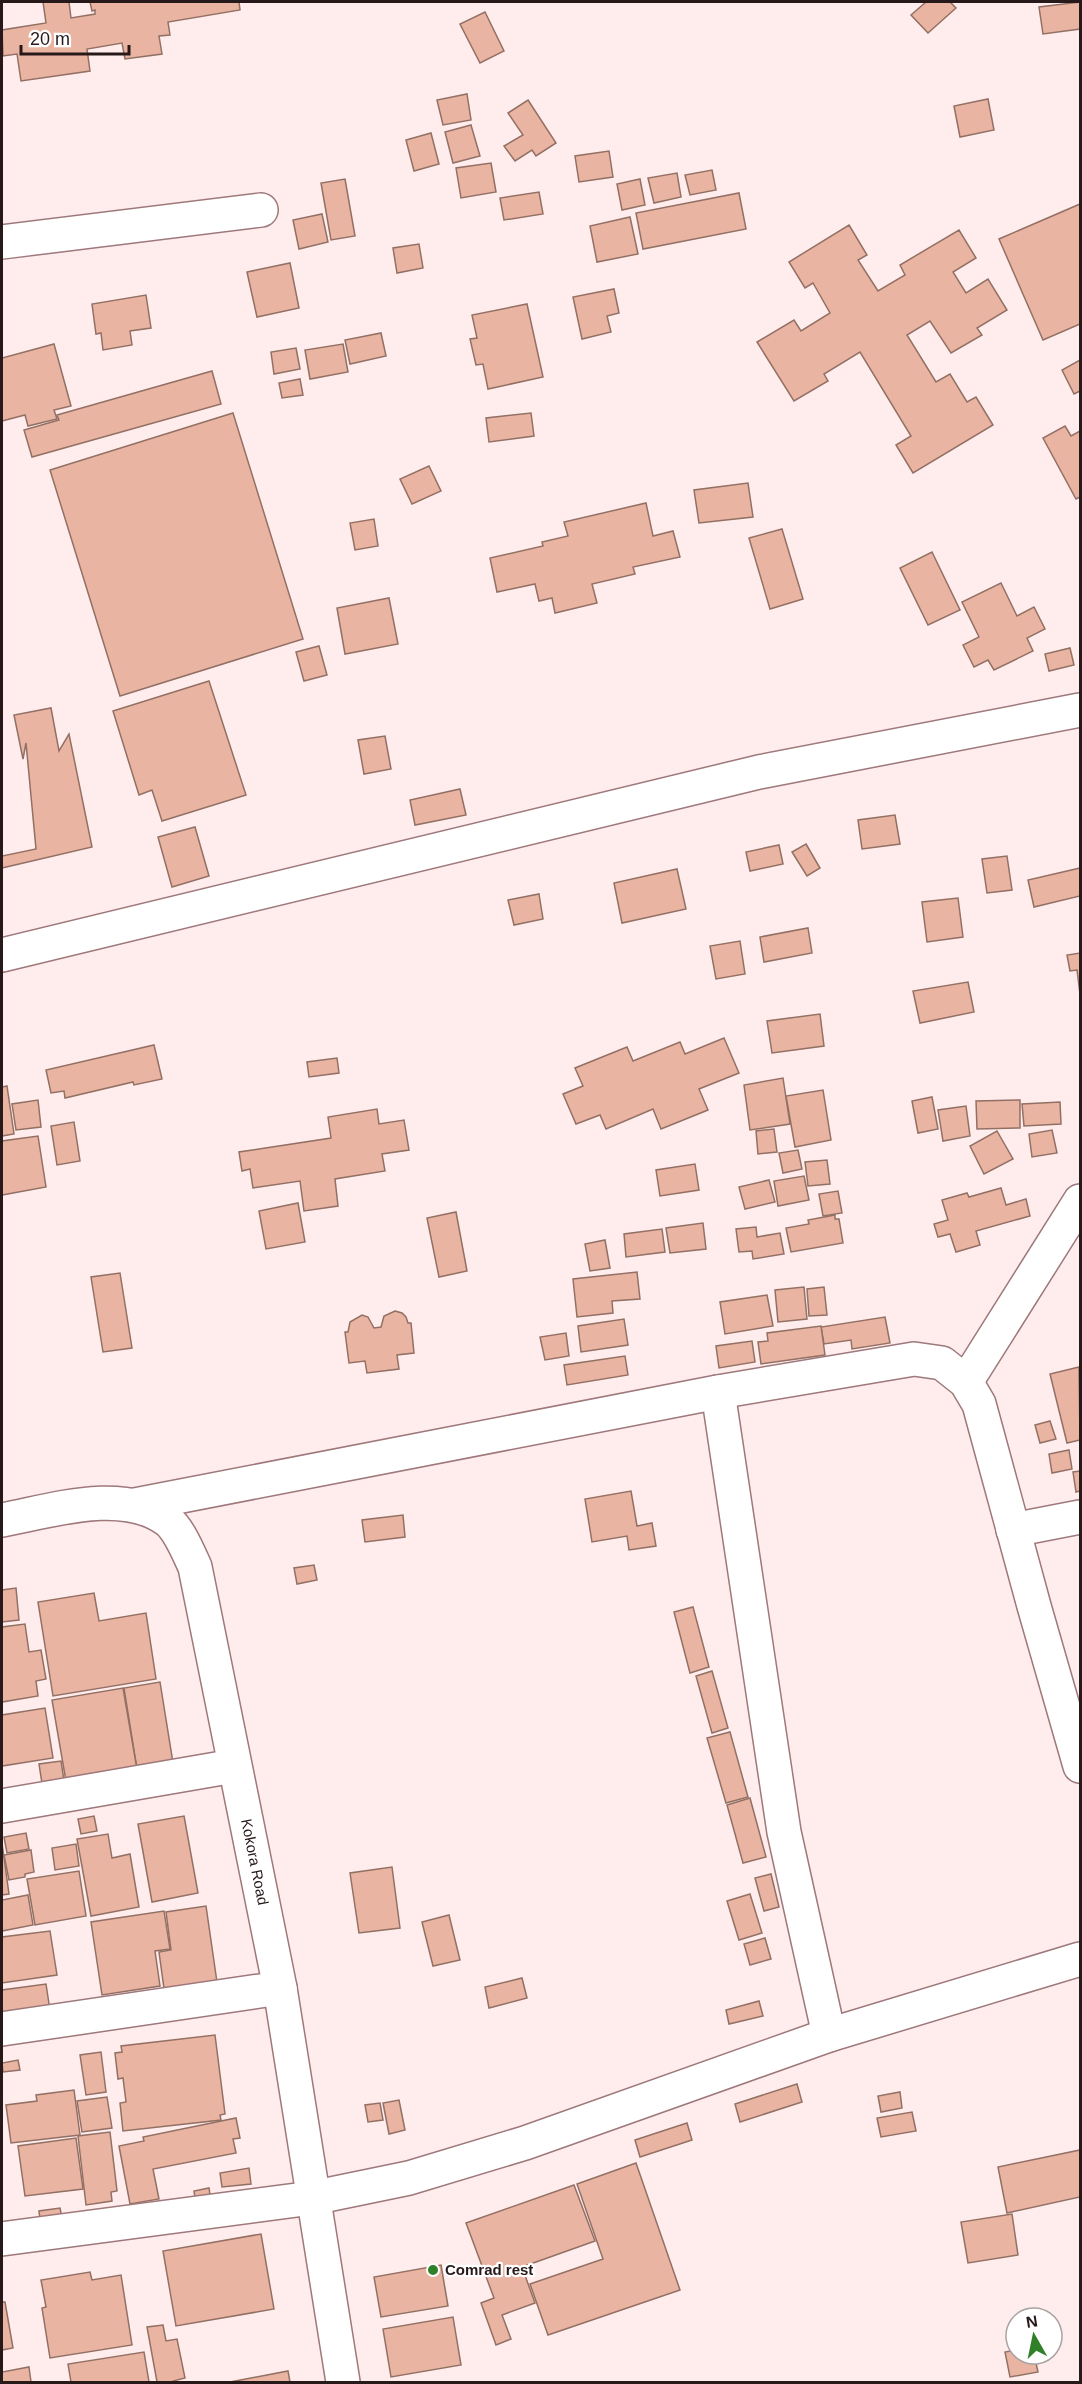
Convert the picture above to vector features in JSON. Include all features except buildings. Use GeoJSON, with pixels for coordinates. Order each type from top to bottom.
{"type":"FeatureCollection","features":[{"type":"Feature","properties":{"kind":"street"},"geometry":{"type":"LineString","coordinates":[[2,242],[261,210]]}},
{"type":"Feature","properties":{"kind":"street"},"geometry":{"type":"LineString","coordinates":[[2,955],[759,772],[1080,710]]}},
{"type":"Feature","properties":{"kind":"street"},"geometry":{"type":"LineString","coordinates":[[966,1382],[1080,1201]]}},
{"type":"Feature","properties":{"kind":"street"},"geometry":{"type":"LineString","coordinates":[[135,1505],[717,1392],[914,1359],[942,1363],[966,1382],[979,1404],[1080,1766]]}},
{"type":"Feature","properties":{"kind":"street"},"geometry":{"type":"LineString","coordinates":[[717,1392],[784,1832],[829,2036]]}},
{"type":"Feature","properties":{"kind":"street","name":"Kokora Road"},"geometry":{"type":"LineString","coordinates":[[2,1520],[102,1502],[135,1505],[168,1521],[187,1548],[195,1567],[280,1988],[343,2382]]}},
{"type":"Feature","properties":{"kind":"street"},"geometry":{"type":"LineString","coordinates":[[1013,1530],[1080,1516]]}},
{"type":"Feature","properties":{"kind":"street"},"geometry":{"type":"LineString","coordinates":[[2,1806],[234,1766]]}},
{"type":"Feature","properties":{"kind":"street"},"geometry":{"type":"LineString","coordinates":[[2,2239],[312,2198],[409,2178],[464,2163],[829,2036],[1080,1959]]}},
{"type":"Feature","properties":{"kind":"street"},"geometry":{"type":"LineString","coordinates":[[2,2029],[280,1988]]}},
{"type":"Feature","properties":{"kind":"place","name":"Comrad rest"},"geometry":{"type":"Point","coordinates":[433,2270]}}]}
